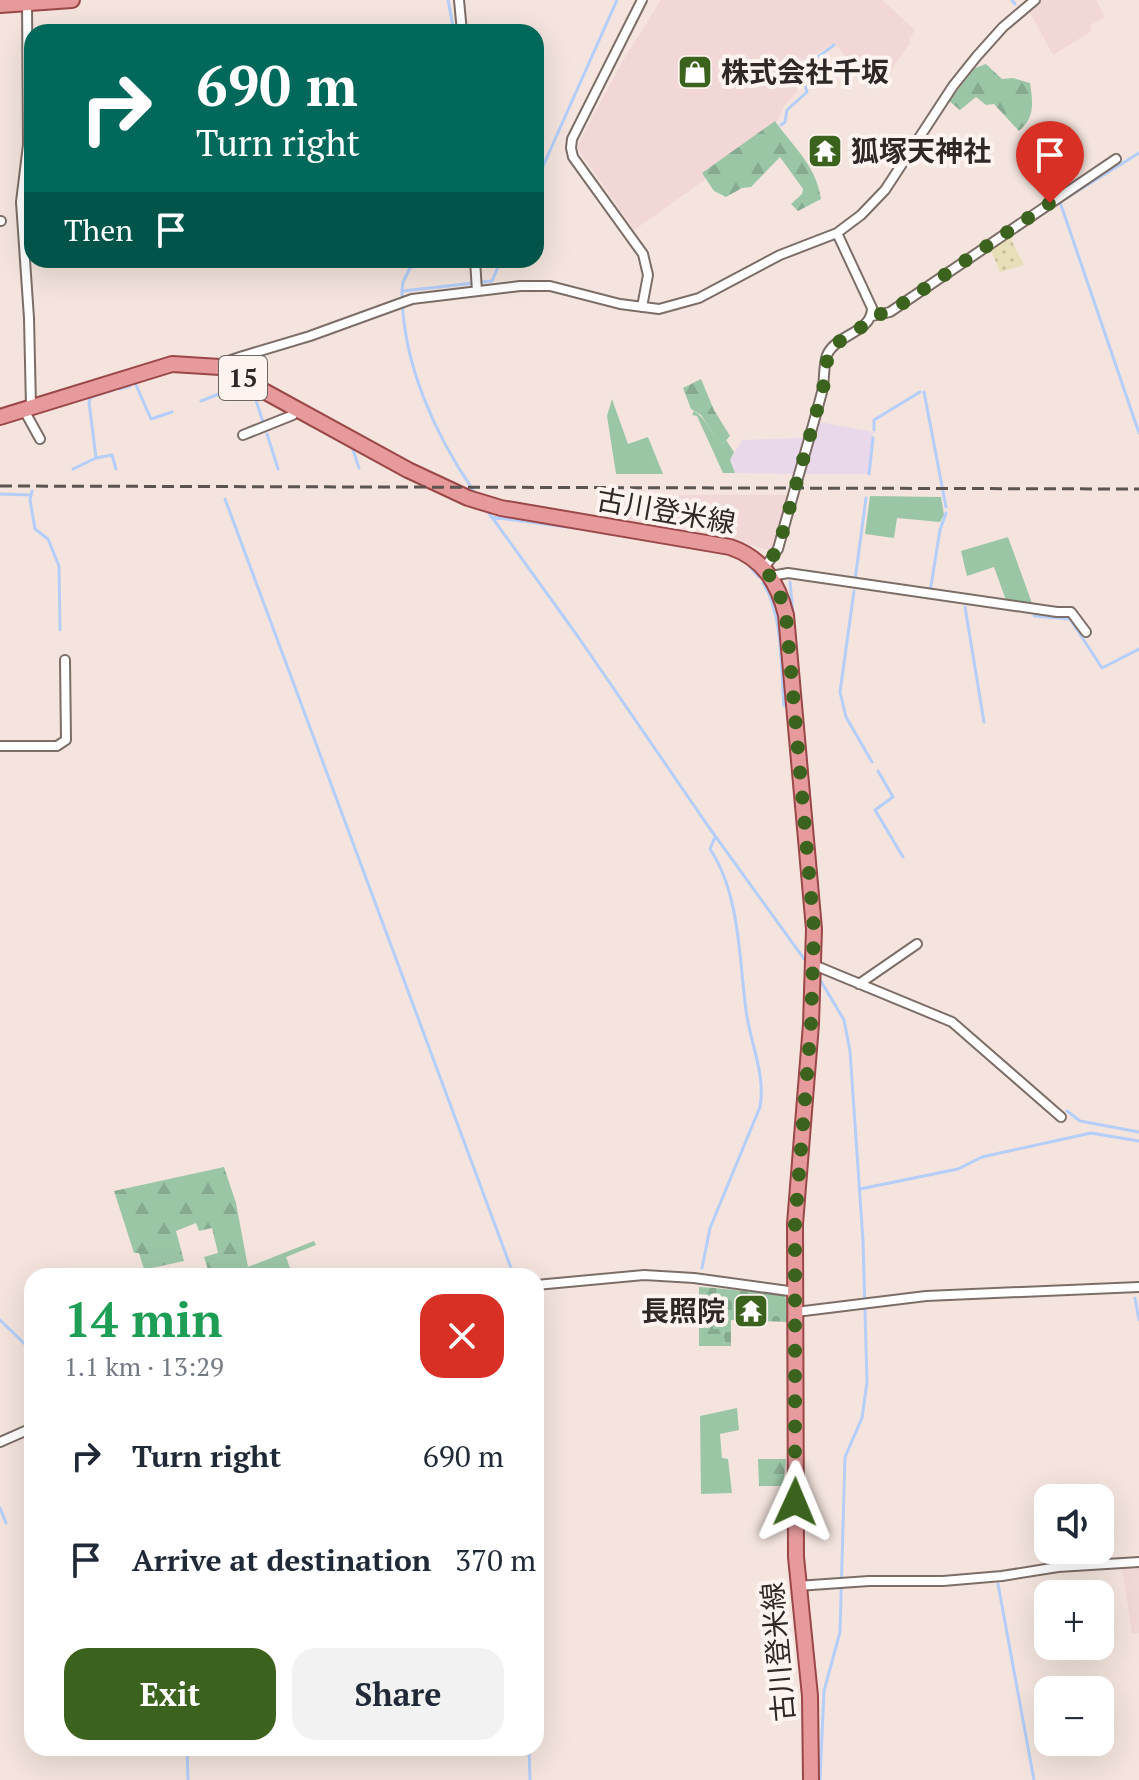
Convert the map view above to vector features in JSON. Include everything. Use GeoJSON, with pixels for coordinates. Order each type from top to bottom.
{"type":"FeatureCollection","features":[{"type":"Feature","properties":{"kind":"main road"},"geometry":{"type":"LineString","coordinates":[[0,5],[72,0]]}},
{"type":"Feature","properties":{"kind":"main road","name":"古川登米線"},"geometry":{"type":"LineString","coordinates":[[0,417],[172,364],[197,363],[224,368],[408,470],[468,498],[498,508],[730,547],[743,551],[768,572],[786,615],[811,878],[814,970],[797,1187],[795,1502],[797,1586],[810,1696],[811,1780]]}},
{"type":"Feature","properties":{"kind":"street"},"geometry":{"type":"LineString","coordinates":[[459,0],[461,24]]}},
{"type":"Feature","properties":{"kind":"street"},"geometry":{"type":"LineString","coordinates":[[642,0],[572,139],[571,148],[573,157],[643,254],[648,275],[642,307]]}},
{"type":"Feature","properties":{"kind":"street"},"geometry":{"type":"LineString","coordinates":[[224,368],[231,360],[310,336],[396,304],[477,290],[550,286],[659,309],[699,298],[780,255],[837,233],[875,202],[953,86],[1003,27],[1035,0]]}},
{"type":"Feature","properties":{"kind":"street"},"geometry":{"type":"LineString","coordinates":[[27,1],[27,24]]}},
{"type":"Feature","properties":{"kind":"street"},"geometry":{"type":"LineString","coordinates":[[872,316],[890,312],[1116,159]]}},
{"type":"Feature","properties":{"kind":"street"},"geometry":{"type":"LineString","coordinates":[[24,178],[21,202],[24,246]]}},
{"type":"Feature","properties":{"kind":"street"},"geometry":{"type":"LineString","coordinates":[[837,233],[872,308],[872,316],[866,324],[834,345],[828,354],[823,389],[778,549],[768,572],[967,601],[1071,612],[1086,632]]}},
{"type":"Feature","properties":{"kind":"street"},"geometry":{"type":"LineString","coordinates":[[26,268],[29,318],[27,409],[40,439]]}},
{"type":"Feature","properties":{"kind":"street"},"geometry":{"type":"LineString","coordinates":[[476,268],[477,290]]}},
{"type":"Feature","properties":{"kind":"street"},"geometry":{"type":"LineString","coordinates":[[243,435],[293,415],[297,408]]}},
{"type":"Feature","properties":{"kind":"street"},"geometry":{"type":"LineString","coordinates":[[0,746],[57,746],[66,740],[65,660]]}},
{"type":"Feature","properties":{"kind":"street"},"geometry":{"type":"LineString","coordinates":[[859,984],[917,944]]}},
{"type":"Feature","properties":{"kind":"street"},"geometry":{"type":"LineString","coordinates":[[814,970],[859,984],[952,1022],[1061,1117]]}},
{"type":"Feature","properties":{"kind":"street"},"geometry":{"type":"LineString","coordinates":[[544,1284],[644,1275],[694,1278],[796,1292]]}},
{"type":"Feature","properties":{"kind":"street"},"geometry":{"type":"LineString","coordinates":[[796,1312],[926,1296],[1139,1287]]}},
{"type":"Feature","properties":{"kind":"street"},"geometry":{"type":"LineString","coordinates":[[0,1442],[24,1432]]}},
{"type":"Feature","properties":{"kind":"street"},"geometry":{"type":"LineString","coordinates":[[797,1586],[943,1581],[1058,1567],[1139,1562]]}},
{"type":"Feature","properties":{"kind":"shaded area"},"geometry":{"type":"Polygon","coordinates":[[[661,0],[882,0],[915,30],[909,40],[911,42],[878,88],[871,85],[834,43],[814,55],[799,77],[797,92],[784,106],[778,120],[703,173],[706,179],[634,230],[578,149],[622,62],[661,0]]]}},
{"type":"Feature","properties":{"kind":"shaded area"},"geometry":{"type":"Polygon","coordinates":[[[1042,0],[1096,0],[1105,17],[1089,26],[1092,31],[1053,55],[1029,11],[1042,0]]]}},
{"type":"Feature","properties":{"kind":"shaded area"},"geometry":{"type":"Polygon","coordinates":[[[819,422],[873,432],[868,474],[805,474],[819,422]]]}},
{"type":"Feature","properties":{"kind":"shaded area"},"geometry":{"type":"Polygon","coordinates":[[[805,438],[796,474],[735,473],[730,460],[742,440],[805,438]]]}},
{"type":"Feature","properties":{"kind":"shaded area"},"geometry":{"type":"Polygon","coordinates":[[[620,495],[788,495],[772,551],[727,538],[624,526],[620,495]]]}},
{"type":"Feature","properties":{"kind":"shaded area"},"geometry":{"type":"Polygon","coordinates":[[[1139,1566],[1139,1633],[1132,1634],[1122,1567],[1139,1566]]]}},
{"type":"Feature","properties":{"kind":"green space"},"geometry":{"type":"Polygon","coordinates":[[[986,64],[1002,79],[1013,78],[1030,83],[1032,110],[1019,131],[994,104],[986,105],[976,97],[960,110],[949,101],[975,68],[986,64]]]}},
{"type":"Feature","properties":{"kind":"green space"},"geometry":{"type":"Polygon","coordinates":[[[775,121],[809,166],[818,187],[821,199],[798,211],[791,204],[803,189],[780,157],[751,187],[742,188],[726,197],[714,191],[702,173],[775,121]]]}},
{"type":"Feature","properties":{"kind":"green space"},"geometry":{"type":"Polygon","coordinates":[[[701,379],[714,410],[730,436],[723,444],[701,415],[691,409],[683,388],[701,379]]]}},
{"type":"Feature","properties":{"kind":"green space"},"geometry":{"type":"Polygon","coordinates":[[[612,399],[628,444],[648,437],[663,474],[616,474],[607,416],[612,399]]]}},
{"type":"Feature","properties":{"kind":"green space"},"geometry":{"type":"Polygon","coordinates":[[[694,411],[723,444],[726,440],[734,452],[730,460],[735,473],[723,473],[697,416],[692,415],[694,411]]]}},
{"type":"Feature","properties":{"kind":"green space"},"geometry":{"type":"Polygon","coordinates":[[[870,496],[941,497],[944,515],[940,522],[897,518],[894,538],[865,534],[870,496]]]}},
{"type":"Feature","properties":{"kind":"green space"},"geometry":{"type":"Polygon","coordinates":[[[1008,537],[1033,606],[1007,603],[994,567],[967,576],[961,551],[1008,537]]]}},
{"type":"Feature","properties":{"kind":"green space"},"geometry":{"type":"Polygon","coordinates":[[[224,1167],[236,1203],[248,1267],[207,1268],[204,1257],[218,1253],[212,1228],[199,1231],[196,1223],[176,1231],[184,1261],[144,1268],[139,1253],[134,1253],[114,1191],[224,1167]]]}},
{"type":"Feature","properties":{"kind":"green space"},"geometry":{"type":"Polygon","coordinates":[[[314,1241],[316,1245],[286,1257],[290,1268],[248,1267],[314,1241]]]}},
{"type":"Feature","properties":{"kind":"green space"},"geometry":{"type":"Polygon","coordinates":[[[699,1287],[714,1288],[713,1329],[723,1329],[725,1346],[699,1346],[699,1287]]]}},
{"type":"Feature","properties":{"kind":"green space"},"geometry":{"type":"Polygon","coordinates":[[[714,1288],[783,1295],[787,1299],[789,1322],[731,1320],[731,1346],[725,1346],[723,1329],[713,1329],[714,1288]]]}},
{"type":"Feature","properties":{"kind":"green space"},"geometry":{"type":"Polygon","coordinates":[[[737,1408],[739,1430],[720,1434],[722,1458],[728,1459],[732,1493],[701,1494],[700,1416],[737,1408]]]}},
{"type":"Feature","properties":{"kind":"green space"},"geometry":{"type":"Polygon","coordinates":[[[758,1459],[786,1459],[783,1486],[759,1486],[758,1459]]]}},
{"type":"Feature","properties":{"kind":"sand"},"geometry":{"type":"Polygon","coordinates":[[[1010,237],[1024,265],[1000,272],[991,250],[1010,237]]]}},
{"type":"Feature","properties":{"kind":"waterway"},"geometry":{"type":"LineString","coordinates":[[448,0],[452,24]]}},
{"type":"Feature","properties":{"kind":"waterway"},"geometry":{"type":"LineString","coordinates":[[544,164],[617,0]]}},
{"type":"Feature","properties":{"kind":"waterway"},"geometry":{"type":"LineString","coordinates":[[1012,0],[1015,4]]}},
{"type":"Feature","properties":{"kind":"waterway"},"geometry":{"type":"LineString","coordinates":[[781,125],[785,122],[787,110],[807,92],[803,77],[815,59],[834,45]]}},
{"type":"Feature","properties":{"kind":"waterway"},"geometry":{"type":"LineString","coordinates":[[1139,153],[1060,202],[1139,433]]}},
{"type":"Feature","properties":{"kind":"waterway"},"geometry":{"type":"LineString","coordinates":[[410,268],[403,282],[403,318],[415,371],[434,423],[475,493]]}},
{"type":"Feature","properties":{"kind":"waterway"},"geometry":{"type":"LineString","coordinates":[[403,291],[492,281],[498,268]]}},
{"type":"Feature","properties":{"kind":"waterway"},"geometry":{"type":"LineString","coordinates":[[136,385],[151,419],[172,412]]}},
{"type":"Feature","properties":{"kind":"waterway"},"geometry":{"type":"LineString","coordinates":[[201,401],[242,385]]}},
{"type":"Feature","properties":{"kind":"waterway"},"geometry":{"type":"LineString","coordinates":[[119,389],[130,386]]}},
{"type":"Feature","properties":{"kind":"waterway"},"geometry":{"type":"LineString","coordinates":[[96,458],[89,402],[91,397],[113,390]]}},
{"type":"Feature","properties":{"kind":"waterway"},"geometry":{"type":"LineString","coordinates":[[874,430],[874,420],[920,392]]}},
{"type":"Feature","properties":{"kind":"waterway"},"geometry":{"type":"LineString","coordinates":[[924,392],[946,507]]}},
{"type":"Feature","properties":{"kind":"waterway"},"geometry":{"type":"LineString","coordinates":[[257,395],[254,394],[263,422]]}},
{"type":"Feature","properties":{"kind":"waterway"},"geometry":{"type":"LineString","coordinates":[[267,434],[278,469]]}},
{"type":"Feature","properties":{"kind":"waterway"},"geometry":{"type":"LineString","coordinates":[[329,435],[352,447],[359,468]]}},
{"type":"Feature","properties":{"kind":"waterway"},"geometry":{"type":"LineString","coordinates":[[869,474],[873,438]]}},
{"type":"Feature","properties":{"kind":"waterway"},"geometry":{"type":"LineString","coordinates":[[73,469],[96,458],[112,455],[116,469]]}},
{"type":"Feature","properties":{"kind":"waterway"},"geometry":{"type":"LineString","coordinates":[[32,491],[30,500],[35,529],[48,539],[59,566],[60,630]]}},
{"type":"Feature","properties":{"kind":"waterway"},"geometry":{"type":"LineString","coordinates":[[0,494],[31,495]]}},
{"type":"Feature","properties":{"kind":"waterway"},"geometry":{"type":"LineString","coordinates":[[855,580],[866,498]]}},
{"type":"Feature","properties":{"kind":"waterway"},"geometry":{"type":"LineString","coordinates":[[225,499],[511,1268]]}},
{"type":"Feature","properties":{"kind":"waterway"},"geometry":{"type":"LineString","coordinates":[[486,509],[807,963]]}},
{"type":"Feature","properties":{"kind":"waterway"},"geometry":{"type":"LineString","coordinates":[[930,592],[940,530],[946,513]]}},
{"type":"Feature","properties":{"kind":"waterway"},"geometry":{"type":"LineString","coordinates":[[491,517],[597,531]]}},
{"type":"Feature","properties":{"kind":"waterway"},"geometry":{"type":"LineString","coordinates":[[609,534],[621,535]]}},
{"type":"Feature","properties":{"kind":"waterway"},"geometry":{"type":"LineString","coordinates":[[745,561],[759,577]]}},
{"type":"Feature","properties":{"kind":"waterway"},"geometry":{"type":"LineString","coordinates":[[790,582],[793,614]]}},
{"type":"Feature","properties":{"kind":"waterway"},"geometry":{"type":"LineString","coordinates":[[763,583],[770,595],[778,626],[784,706]]}},
{"type":"Feature","properties":{"kind":"waterway"},"geometry":{"type":"LineString","coordinates":[[854,591],[840,692],[846,717],[872,762]]}},
{"type":"Feature","properties":{"kind":"waterway"},"geometry":{"type":"LineString","coordinates":[[965,607],[984,722]]}},
{"type":"Feature","properties":{"kind":"waterway"},"geometry":{"type":"LineString","coordinates":[[1034,616],[1070,619],[1102,668],[1139,649]]}},
{"type":"Feature","properties":{"kind":"waterway"},"geometry":{"type":"LineString","coordinates":[[805,749],[807,770]]}},
{"type":"Feature","properties":{"kind":"waterway"},"geometry":{"type":"LineString","coordinates":[[878,771],[893,797],[875,810],[903,857]]}},
{"type":"Feature","properties":{"kind":"waterway"},"geometry":{"type":"LineString","coordinates":[[702,1268],[710,1228],[760,1107],[761,1095],[733,906],[720,867],[710,849],[715,837]]}},
{"type":"Feature","properties":{"kind":"waterway"},"geometry":{"type":"LineString","coordinates":[[819,978],[844,1020],[850,1051],[863,1241],[867,1382],[862,1418],[845,1457],[840,1632],[824,1691],[820,1780]]}},
{"type":"Feature","properties":{"kind":"waterway"},"geometry":{"type":"LineString","coordinates":[[1067,1111],[1080,1121],[1139,1132]]}},
{"type":"Feature","properties":{"kind":"waterway"},"geometry":{"type":"LineString","coordinates":[[860,1189],[958,1169],[982,1157],[1091,1133],[1139,1141]]}},
{"type":"Feature","properties":{"kind":"waterway"},"geometry":{"type":"LineString","coordinates":[[1135,1298],[1139,1320]]}},
{"type":"Feature","properties":{"kind":"waterway"},"geometry":{"type":"LineString","coordinates":[[0,1320],[24,1343]]}},
{"type":"Feature","properties":{"kind":"waterway"},"geometry":{"type":"LineString","coordinates":[[0,1508],[6,1523]]}},
{"type":"Feature","properties":{"kind":"waterway"},"geometry":{"type":"LineString","coordinates":[[998,1584],[1034,1780]]}},
{"type":"Feature","properties":{"kind":"waterway"},"geometry":{"type":"LineString","coordinates":[[187,1756],[188,1780]]}},
{"type":"Feature","properties":{"kind":"waterway"},"geometry":{"type":"LineString","coordinates":[[529,1756],[530,1780]]}},
{"type":"Feature","properties":{"kind":"railway"},"geometry":{"type":"LineString","coordinates":[[0,486],[1139,489]]}},
{"type":"Feature","properties":{"kind":"place","name":"株式会社千坂"},"geometry":{"type":"Point","coordinates":[695,72]}},
{"type":"Feature","properties":{"kind":"place","name":"狐塚天神社"},"geometry":{"type":"Point","coordinates":[825,151]}},
{"type":"Feature","properties":{"kind":"place","name":"長照院"},"geometry":{"type":"Point","coordinates":[751,1311]}},
{"type":"Feature","properties":{"kind":"route"},"geometry":{"type":"LineString","coordinates":[[795,1502],[795,1224],[811,1024],[814,929],[786,615],[777,586],[764,568],[778,549],[823,389],[828,354],[834,345],[866,324],[872,316],[890,312],[1050,203]]}}]}
